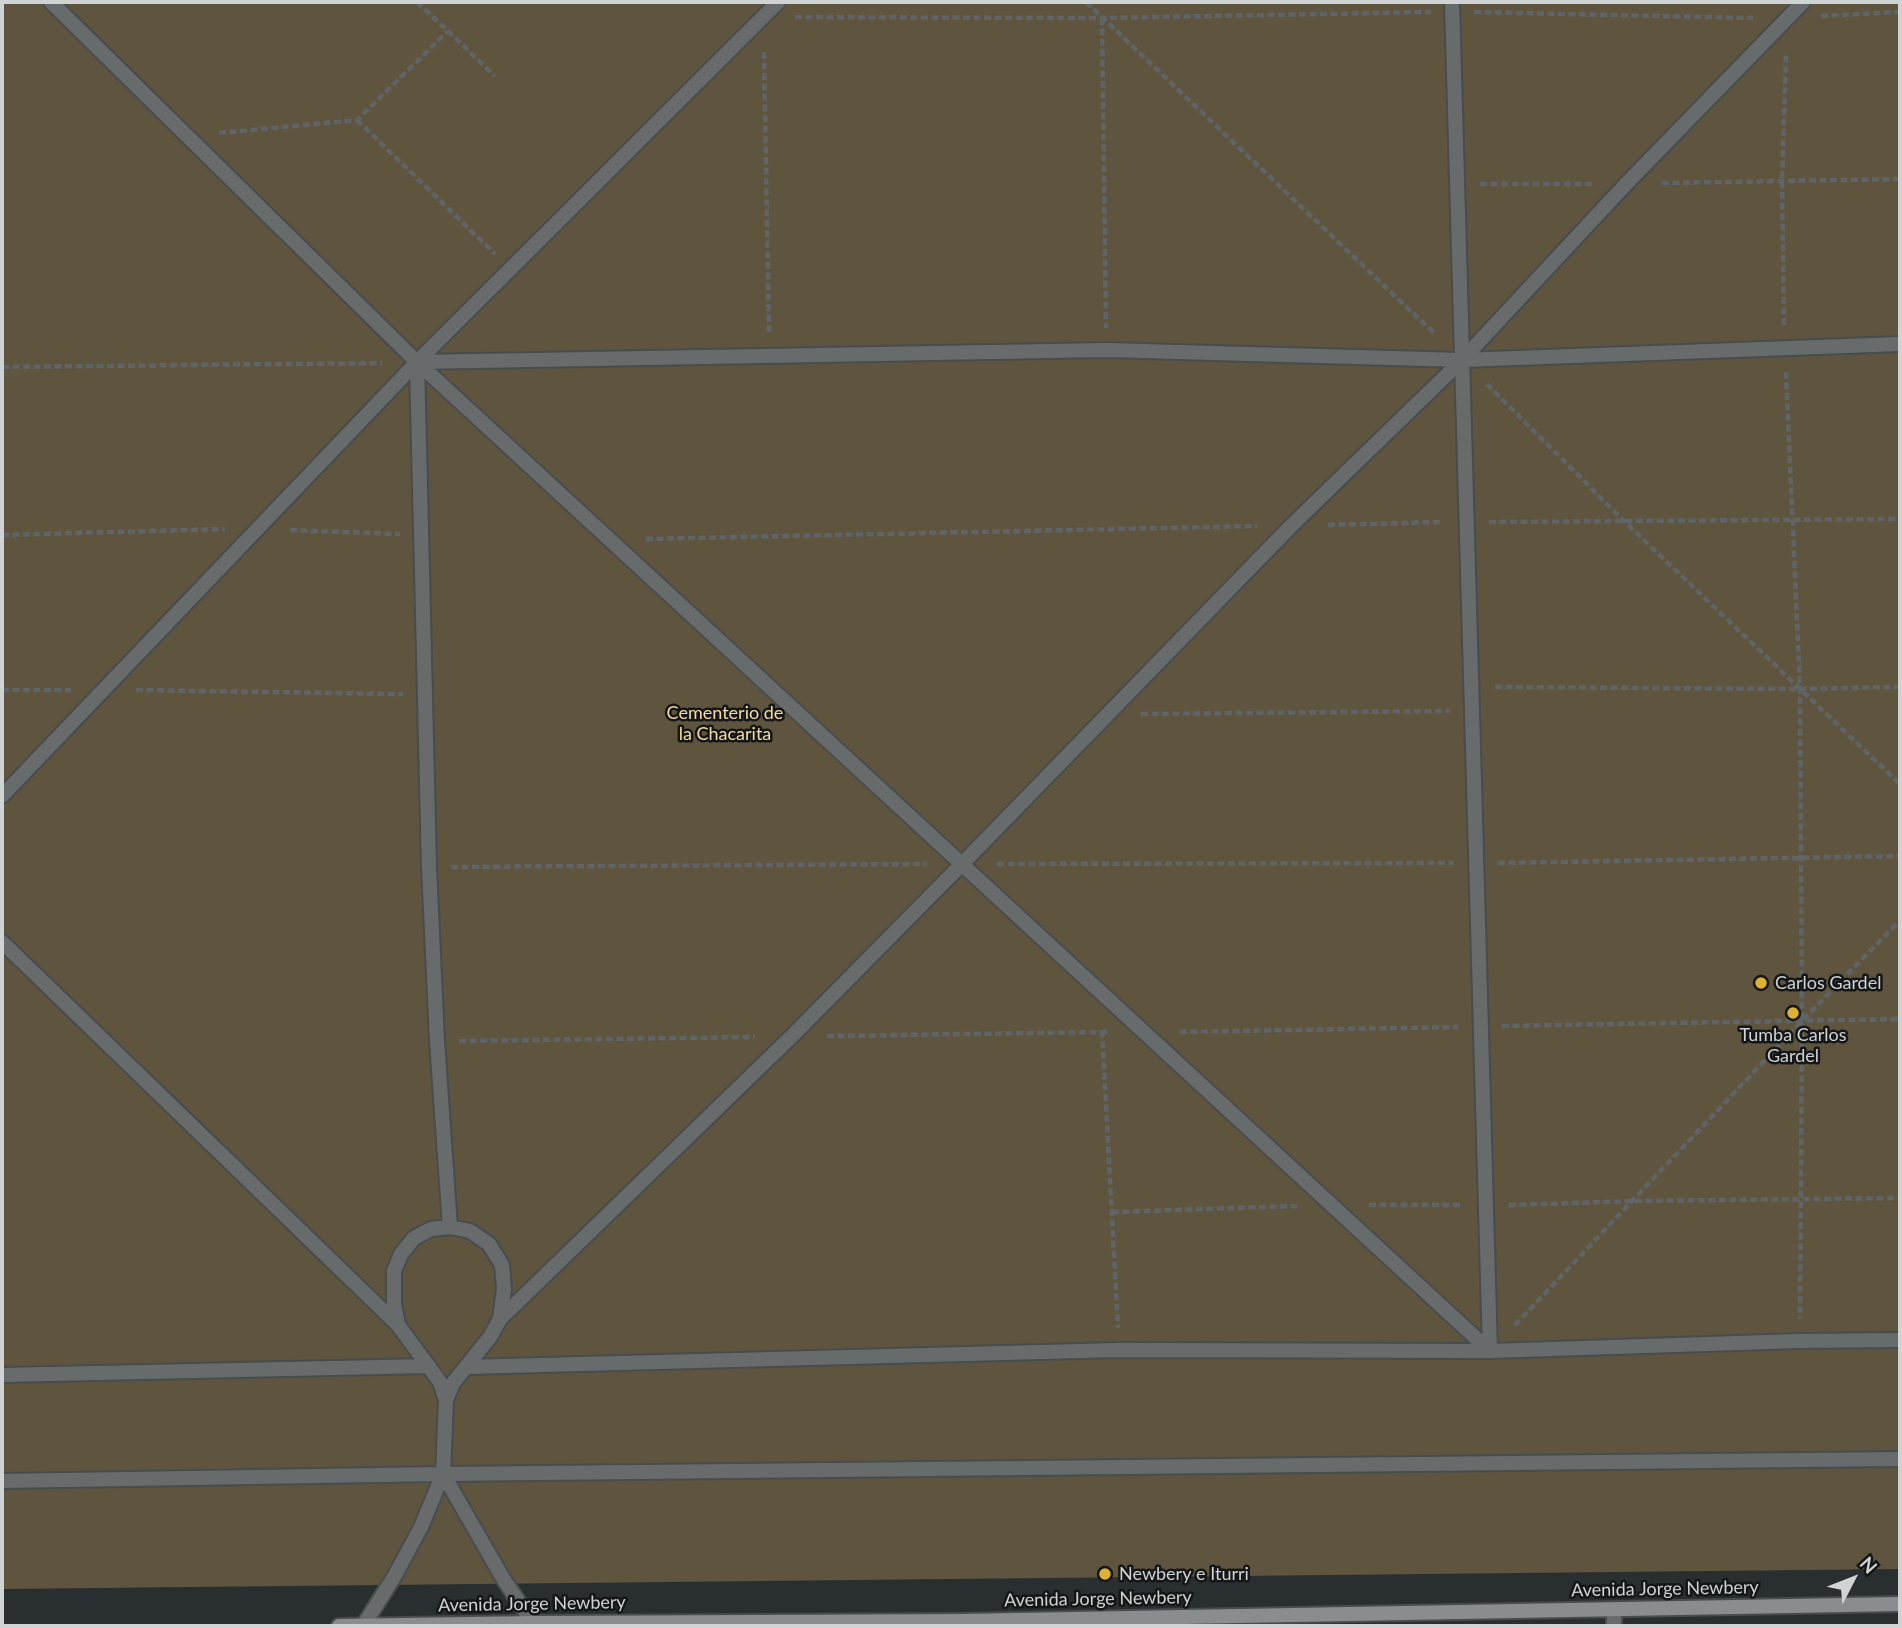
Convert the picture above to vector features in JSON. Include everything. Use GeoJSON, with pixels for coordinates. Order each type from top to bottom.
{"type":"FeatureCollection","features":[{"type":"Feature","properties":{"kind":"main road","name":"Avenida Jorge Newbery"},"geometry":{"type":"LineString","coordinates":[[339,1626],[963,1623],[1900,1605]]}},
{"type":"Feature","properties":{"kind":"street"},"geometry":{"type":"LineString","coordinates":[[51,2],[417,362],[1490,1350]]}},
{"type":"Feature","properties":{"kind":"street"},"geometry":{"type":"LineString","coordinates":[[2,796],[417,362],[778,2]]}},
{"type":"Feature","properties":{"kind":"street"},"geometry":{"type":"LineString","coordinates":[[363,1626],[400,1567],[443,1475],[446,1399],[453,1383],[490,1337],[500,1319],[792,1036],[1291,526],[1462,360],[1626,184],[1804,2]]}},
{"type":"Feature","properties":{"kind":"street"},"geometry":{"type":"LineString","coordinates":[[1453,6],[1490,1350]]}},
{"type":"Feature","properties":{"kind":"street"},"geometry":{"type":"LineString","coordinates":[[417,362],[1107,350],[1462,360],[1900,344]]}},
{"type":"Feature","properties":{"kind":"street"},"geometry":{"type":"LineString","coordinates":[[417,362],[429,867],[437,1041],[450,1227]]}},
{"type":"Feature","properties":{"kind":"street"},"geometry":{"type":"LineString","coordinates":[[2,942],[398,1325],[440,1382],[446,1399]]}},
{"type":"Feature","properties":{"kind":"street"},"geometry":{"type":"LineString","coordinates":[[398,1325],[394,1304],[394,1271],[401,1254],[414,1238],[431,1229],[450,1227],[471,1231],[489,1244],[502,1265],[504,1289],[500,1319]]}},
{"type":"Feature","properties":{"kind":"street"},"geometry":{"type":"LineString","coordinates":[[466,1367],[1119,1349],[1490,1350],[1900,1340]]}},
{"type":"Feature","properties":{"kind":"street"},"geometry":{"type":"LineString","coordinates":[[2,1375],[429,1366]]}},
{"type":"Feature","properties":{"kind":"street"},"geometry":{"type":"LineString","coordinates":[[2,1481],[1900,1459]]}},
{"type":"Feature","properties":{"kind":"street"},"geometry":{"type":"LineString","coordinates":[[443,1475],[504,1580],[533,1623]]}},
{"type":"Feature","properties":{"kind":"street"},"geometry":{"type":"LineString","coordinates":[[1614,1610],[1614,1626]]}},
{"type":"Feature","properties":{"kind":"path"},"geometry":{"type":"LineString","coordinates":[[417,2],[495,76]]}},
{"type":"Feature","properties":{"kind":"path"},"geometry":{"type":"LineString","coordinates":[[1086,2],[1462,360],[1624,521],[1900,784]]}},
{"type":"Feature","properties":{"kind":"path"},"geometry":{"type":"LineString","coordinates":[[769,357],[763,17],[1102,18],[1453,6],[1787,18],[1900,12]]}},
{"type":"Feature","properties":{"kind":"path"},"geometry":{"type":"LineString","coordinates":[[1102,18],[1107,350]]}},
{"type":"Feature","properties":{"kind":"path"},"geometry":{"type":"LineString","coordinates":[[1787,18],[1782,180],[1784,348],[1800,688],[1800,1341]]}},
{"type":"Feature","properties":{"kind":"path"},"geometry":{"type":"LineString","coordinates":[[187,136],[357,120],[448,31]]}},
{"type":"Feature","properties":{"kind":"path"},"geometry":{"type":"LineString","coordinates":[[357,120],[510,269]]}},
{"type":"Feature","properties":{"kind":"path"},"geometry":{"type":"LineString","coordinates":[[1458,184],[1900,179]]}},
{"type":"Feature","properties":{"kind":"path"},"geometry":{"type":"LineString","coordinates":[[2,367],[417,362]]}},
{"type":"Feature","properties":{"kind":"path"},"geometry":{"type":"LineString","coordinates":[[610,540],[1467,522],[1900,519]]}},
{"type":"Feature","properties":{"kind":"path"},"geometry":{"type":"LineString","coordinates":[[2,535],[259,528],[422,535]]}},
{"type":"Feature","properties":{"kind":"path"},"geometry":{"type":"LineString","coordinates":[[1472,686],[1900,687]]}},
{"type":"Feature","properties":{"kind":"path"},"geometry":{"type":"LineString","coordinates":[[2,690],[425,695]]}},
{"type":"Feature","properties":{"kind":"path"},"geometry":{"type":"LineString","coordinates":[[1107,715],[1472,711]]}},
{"type":"Feature","properties":{"kind":"path"},"geometry":{"type":"LineString","coordinates":[[1476,863],[1900,856]]}},
{"type":"Feature","properties":{"kind":"path"},"geometry":{"type":"LineString","coordinates":[[1490,1350],[1900,920]]}},
{"type":"Feature","properties":{"kind":"path"},"geometry":{"type":"LineString","coordinates":[[437,1041],[1900,1019]]}},
{"type":"Feature","properties":{"kind":"path"},"geometry":{"type":"LineString","coordinates":[[1102,1031],[1119,1349]]}},
{"type":"Feature","properties":{"kind":"green space","name":"Cementerio de la Chacarita"},"geometry":{"type":"Polygon","coordinates":[[[2,2],[1900,2],[1900,1569],[2,1589],[2,2]]]}},
{"type":"Feature","properties":{"kind":"place","name":"Carlos Gardel"},"geometry":{"type":"Point","coordinates":[1761,983]}},
{"type":"Feature","properties":{"kind":"place","name":"Tumba Carlos Gardel"},"geometry":{"type":"Point","coordinates":[1793,1013]}},
{"type":"Feature","properties":{"kind":"place","name":"Newbery e Iturri"},"geometry":{"type":"Point","coordinates":[1105,1574]}}]}
